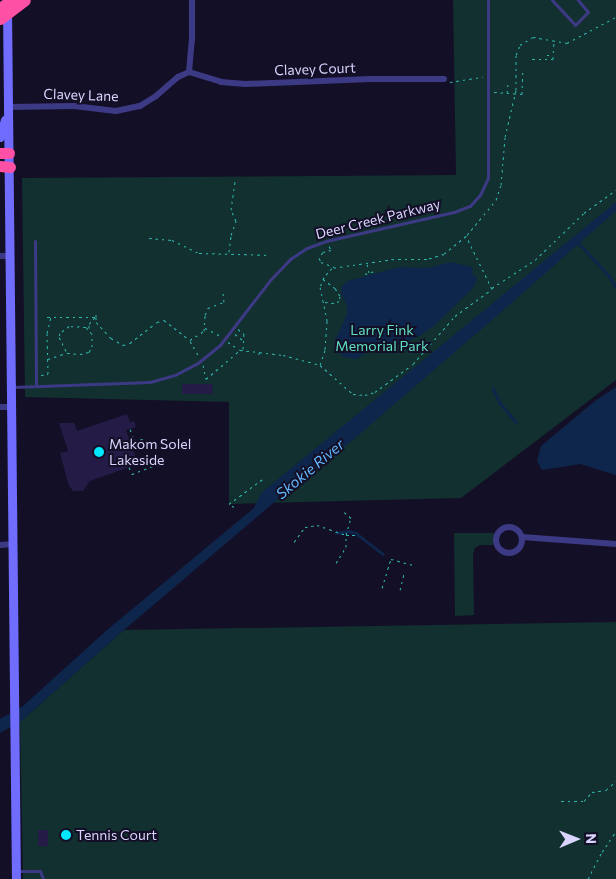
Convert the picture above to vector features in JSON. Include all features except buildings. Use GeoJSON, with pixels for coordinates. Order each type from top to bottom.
{"type":"FeatureCollection","features":[{"type":"Feature","properties":{"kind":"highway"},"geometry":{"type":"LineString","coordinates":[[0,8],[11,0]]}},
{"type":"Feature","properties":{"kind":"highway"},"geometry":{"type":"LineString","coordinates":[[3,23],[25,0]]}},
{"type":"Feature","properties":{"kind":"main road"},"geometry":{"type":"LineString","coordinates":[[7,0],[3,23],[8,107],[4,153],[11,256],[16,875]]}},
{"type":"Feature","properties":{"kind":"main road"},"geometry":{"type":"LineString","coordinates":[[0,137],[8,107]]}},
{"type":"Feature","properties":{"kind":"street"},"geometry":{"type":"LineString","coordinates":[[189,72],[192,40],[192,0]]}},
{"type":"Feature","properties":{"kind":"street","name":"Clavey Court"},"geometry":{"type":"LineString","coordinates":[[189,72],[221,82],[245,84],[370,79],[444,81]]}},
{"type":"Feature","properties":{"kind":"street","name":"Clavey Lane"},"geometry":{"type":"LineString","coordinates":[[8,107],[74,106],[116,111],[135,108],[156,96],[178,77],[189,72]]}},
{"type":"Feature","properties":{"kind":"street"},"geometry":{"type":"LineString","coordinates":[[0,256],[11,256]]}},
{"type":"Feature","properties":{"kind":"street"},"geometry":{"type":"LineString","coordinates":[[0,407],[12,407]]}},
{"type":"Feature","properties":{"kind":"street"},"geometry":{"type":"LineString","coordinates":[[522,537],[520,547],[514,552],[506,552],[497,544],[500,532],[507,528],[515,529],[522,537],[616,544]]}},
{"type":"Feature","properties":{"kind":"street"},"geometry":{"type":"LineString","coordinates":[[0,545],[13,544]]}},
{"type":"Feature","properties":{"kind":"lane","name":"Deer Creek Parkway"},"geometry":{"type":"LineString","coordinates":[[12,386],[150,382],[175,375],[201,361],[224,339],[271,278],[290,259],[307,248],[328,241],[454,212],[470,206],[480,195],[488,178],[488,0]]}},
{"type":"Feature","properties":{"kind":"lane"},"geometry":{"type":"LineString","coordinates":[[552,0],[575,25],[588,12],[578,0]]}},
{"type":"Feature","properties":{"kind":"lane"},"geometry":{"type":"LineString","coordinates":[[35,241],[36,386]]}},
{"type":"Feature","properties":{"kind":"lane"},"geometry":{"type":"LineString","coordinates":[[16,875],[40,871],[44,879]]}},
{"type":"Feature","properties":{"kind":"path"},"geometry":{"type":"LineString","coordinates":[[320,365],[327,336],[327,321],[320,287],[323,280],[334,268],[394,259],[436,256],[453,248],[466,236],[496,200],[501,185],[505,137],[516,93],[516,55],[520,45],[525,40],[533,37],[567,42],[616,17]]}},
{"type":"Feature","properties":{"kind":"path"},"geometry":{"type":"LineString","coordinates":[[532,59],[553,59],[554,40]]}},
{"type":"Feature","properties":{"kind":"path"},"geometry":{"type":"LineString","coordinates":[[547,55],[554,55]]}},
{"type":"Feature","properties":{"kind":"path"},"geometry":{"type":"LineString","coordinates":[[489,89],[494,92],[522,94],[523,70]]}},
{"type":"Feature","properties":{"kind":"path"},"geometry":{"type":"LineString","coordinates":[[444,81],[489,77]]}},
{"type":"Feature","properties":{"kind":"path"},"geometry":{"type":"LineString","coordinates":[[508,83],[508,93]]}},
{"type":"Feature","properties":{"kind":"path"},"geometry":{"type":"LineString","coordinates":[[229,253],[231,235],[236,221],[231,210],[235,180]]}},
{"type":"Feature","properties":{"kind":"path"},"geometry":{"type":"LineString","coordinates":[[205,328],[240,350],[259,352],[320,365],[353,394],[364,395],[375,392],[413,364],[455,316],[535,260],[584,213],[616,190]]}},
{"type":"Feature","properties":{"kind":"path"},"geometry":{"type":"LineString","coordinates":[[466,236],[492,289]]}},
{"type":"Feature","properties":{"kind":"path"},"geometry":{"type":"LineString","coordinates":[[149,238],[172,240],[199,253],[270,255]]}},
{"type":"Feature","properties":{"kind":"path"},"geometry":{"type":"LineString","coordinates":[[328,241],[331,250],[323,252],[319,258],[321,262],[330,264],[334,268]]}},
{"type":"Feature","properties":{"kind":"path"},"geometry":{"type":"LineString","coordinates":[[367,263],[370,273]]}},
{"type":"Feature","properties":{"kind":"path"},"geometry":{"type":"LineString","coordinates":[[365,274],[374,271]]}},
{"type":"Feature","properties":{"kind":"path"},"geometry":{"type":"LineString","coordinates":[[323,280],[335,288],[340,296],[339,301],[334,303],[323,302]]}},
{"type":"Feature","properties":{"kind":"path"},"geometry":{"type":"LineString","coordinates":[[190,340],[200,335],[205,328],[205,315],[208,308],[224,302],[223,292]]}},
{"type":"Feature","properties":{"kind":"path"},"geometry":{"type":"LineString","coordinates":[[96,312],[96,322],[111,338],[123,345],[130,343],[157,322],[164,320],[190,340],[206,373],[206,384]]}},
{"type":"Feature","properties":{"kind":"path"},"geometry":{"type":"LineString","coordinates":[[46,316],[96,317]]}},
{"type":"Feature","properties":{"kind":"path"},"geometry":{"type":"LineString","coordinates":[[40,375],[48,374],[47,333],[51,316]]}},
{"type":"Feature","properties":{"kind":"path"},"geometry":{"type":"LineString","coordinates":[[88,329],[89,317]]}},
{"type":"Feature","properties":{"kind":"path"},"geometry":{"type":"LineString","coordinates":[[89,324],[96,317]]}},
{"type":"Feature","properties":{"kind":"path"},"geometry":{"type":"LineString","coordinates":[[48,359],[67,352],[80,354],[89,352],[92,347],[92,334],[88,329],[75,326],[64,328],[59,337],[67,352]]}},
{"type":"Feature","properties":{"kind":"path"},"geometry":{"type":"LineString","coordinates":[[234,326],[244,334],[243,350]]}},
{"type":"Feature","properties":{"kind":"path"},"geometry":{"type":"LineString","coordinates":[[231,331],[244,342]]}},
{"type":"Feature","properties":{"kind":"path"},"geometry":{"type":"LineString","coordinates":[[206,379],[240,350]]}},
{"type":"Feature","properties":{"kind":"path"},"geometry":{"type":"LineString","coordinates":[[259,352],[260,357]]}},
{"type":"Feature","properties":{"kind":"path"},"geometry":{"type":"LineString","coordinates":[[130,429],[134,440],[146,438]]}},
{"type":"Feature","properties":{"kind":"path"},"geometry":{"type":"LineString","coordinates":[[129,467],[132,474],[155,465]]}},
{"type":"Feature","properties":{"kind":"path"},"geometry":{"type":"LineString","coordinates":[[234,507],[229,504],[264,478]]}},
{"type":"Feature","properties":{"kind":"path"},"geometry":{"type":"LineString","coordinates":[[336,563],[346,547],[346,535],[351,518],[344,512]]}},
{"type":"Feature","properties":{"kind":"path"},"geometry":{"type":"LineString","coordinates":[[294,542],[305,527],[317,525],[346,535],[359,535]]}},
{"type":"Feature","properties":{"kind":"path"},"geometry":{"type":"LineString","coordinates":[[382,588],[391,559],[414,565]]}},
{"type":"Feature","properties":{"kind":"path"},"geometry":{"type":"LineString","coordinates":[[400,590],[404,574]]}},
{"type":"Feature","properties":{"kind":"path"},"geometry":{"type":"LineString","coordinates":[[561,801],[584,800],[592,792],[606,790],[616,781]]}},
{"type":"Feature","properties":{"kind":"path"},"geometry":{"type":"LineString","coordinates":[[588,879],[616,830]]}},
{"type":"Feature","properties":{"kind":"green space","name":"Larry Fink Memorial Park"},"geometry":{"type":"Polygon","coordinates":[[[453,0],[616,0],[616,380],[461,498],[229,504],[229,402],[25,397],[22,178],[456,175],[453,0]]]}},
{"type":"Feature","properties":{"kind":"green space"},"geometry":{"type":"Polygon","coordinates":[[[454,533],[494,533],[493,545],[480,545],[475,548],[473,554],[474,615],[455,616],[454,533]]]}},
{"type":"Feature","properties":{"kind":"green space"},"geometry":{"type":"Polygon","coordinates":[[[616,622],[616,879],[23,879],[20,722],[124,630],[616,622]]]}},
{"type":"Feature","properties":{"kind":"water","name":"Skokie River"},"geometry":{"type":"Polygon","coordinates":[[[616,202],[616,211],[492,320],[340,451],[305,476],[124,630],[20,722],[0,733],[0,719],[23,706],[107,630],[254,508],[261,493],[616,202]]]}},
{"type":"Feature","properties":{"kind":"water"},"geometry":{"type":"Polygon","coordinates":[[[451,262],[472,267],[473,275],[477,277],[476,282],[473,288],[434,326],[418,337],[399,344],[376,346],[356,359],[344,357],[337,351],[335,341],[347,314],[347,305],[341,294],[342,286],[348,281],[399,267],[428,268],[451,262]]]}},
{"type":"Feature","properties":{"kind":"water"},"geometry":{"type":"Polygon","coordinates":[[[616,387],[616,475],[580,464],[542,470],[537,461],[541,446],[595,401],[616,387]]]}},
{"type":"Feature","properties":{"kind":"waterway"},"geometry":{"type":"LineString","coordinates":[[578,242],[610,277],[616,287]]}},
{"type":"Feature","properties":{"kind":"waterway"},"geometry":{"type":"LineString","coordinates":[[493,388],[500,403],[516,422]]}},
{"type":"Feature","properties":{"kind":"waterway"},"geometry":{"type":"LineString","coordinates":[[336,533],[348,531],[356,533],[383,554]]}},
{"type":"Feature","properties":{"kind":"place","name":"Makom Solel Lakeside"},"geometry":{"type":"Point","coordinates":[99,452]}},
{"type":"Feature","properties":{"kind":"place","name":"Tennis Court"},"geometry":{"type":"Point","coordinates":[66,835]}}]}
